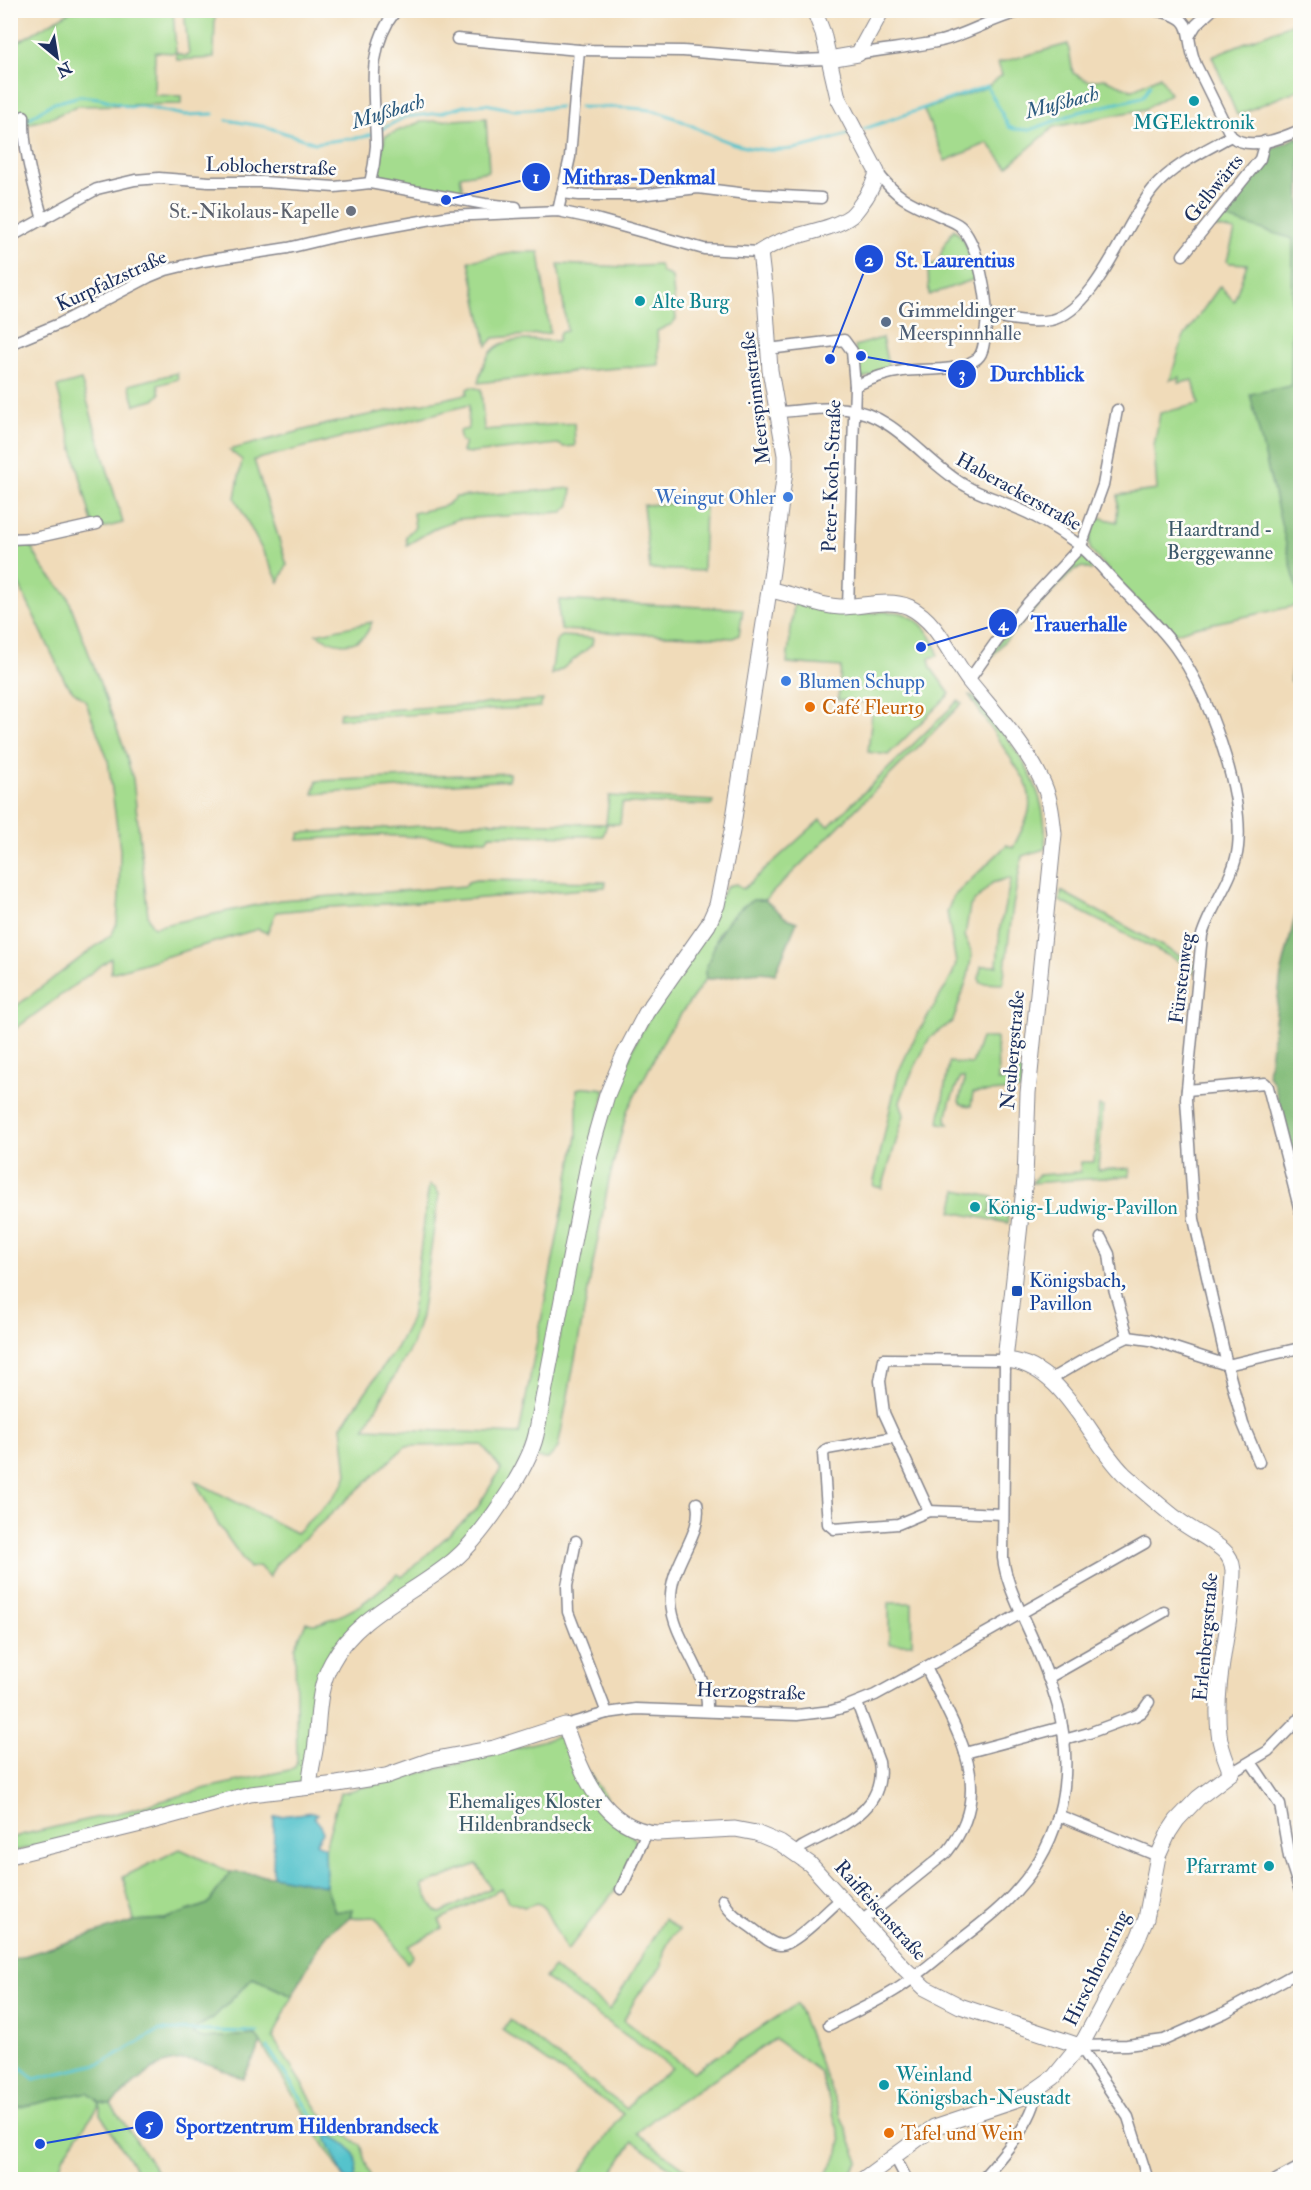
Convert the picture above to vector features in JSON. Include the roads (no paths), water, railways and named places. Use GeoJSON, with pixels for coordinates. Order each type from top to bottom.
{"type":"FeatureCollection","features":[{"type":"Feature","properties":{"kind":"street"},"geometry":{"type":"LineString","coordinates":[[370,183],[376,144],[374,58],[383,30],[396,10]]}},
{"type":"Feature","properties":{"kind":"street","name":"Peter-Koch-Straße"},"geometry":{"type":"LineString","coordinates":[[814,10],[823,33],[838,98],[877,172],[891,189],[905,200],[961,227],[973,248],[987,304],[982,350],[974,361],[948,369],[900,371],[855,386],[849,607]]}},
{"type":"Feature","properties":{"kind":"street"},"geometry":{"type":"LineString","coordinates":[[858,54],[882,10]]}},
{"type":"Feature","properties":{"kind":"street"},"geometry":{"type":"LineString","coordinates":[[457,39],[579,50],[683,51],[798,60],[829,59],[940,41],[969,32],[1008,15],[1028,10]]}},
{"type":"Feature","properties":{"kind":"street"},"geometry":{"type":"LineString","coordinates":[[1153,10],[1180,17],[1190,35],[1190,46],[1196,65],[1231,136],[1241,142],[1265,141],[1300,130]]}},
{"type":"Feature","properties":{"kind":"street"},"geometry":{"type":"LineString","coordinates":[[1190,35],[1196,25],[1212,10]]}},
{"type":"Feature","properties":{"kind":"street"},"geometry":{"type":"LineString","coordinates":[[558,211],[570,157],[579,50]]}},
{"type":"Feature","properties":{"kind":"street"},"geometry":{"type":"LineString","coordinates":[[24,121],[28,160],[43,220]]}},
{"type":"Feature","properties":{"kind":"street"},"geometry":{"type":"LineString","coordinates":[[987,315],[1041,321],[1051,320],[1067,312],[1076,305],[1106,268],[1141,206],[1160,181],[1178,166],[1231,136]]}},
{"type":"Feature","properties":{"kind":"street","name":"Gelbwärts"},"geometry":{"type":"LineString","coordinates":[[1183,255],[1254,168],[1260,159],[1265,141]]}},
{"type":"Feature","properties":{"kind":"street"},"geometry":{"type":"LineString","coordinates":[[760,252],[780,241],[836,223],[850,216],[872,189],[877,172]]}},
{"type":"Feature","properties":{"kind":"street","name":"Loblocherstraße"},"geometry":{"type":"LineString","coordinates":[[10,237],[97,189],[135,180],[159,178],[334,187],[370,183],[485,204],[530,207],[540,211]]}},
{"type":"Feature","properties":{"kind":"street"},"geometry":{"type":"LineString","coordinates":[[562,193],[632,196],[698,188],[747,194],[821,198]]}},
{"type":"Feature","properties":{"kind":"street","name":"Kurpfalzstraße"},"geometry":{"type":"LineString","coordinates":[[10,344],[61,323],[149,277],[185,265],[288,248],[427,219],[558,211],[625,226],[704,249],[760,252]]}},
{"type":"Feature","properties":{"kind":"street","name":"Meerspinnstraße"},"geometry":{"type":"LineString","coordinates":[[316,1786],[321,1765],[316,1744],[318,1702],[329,1668],[339,1650],[359,1628],[455,1560],[505,1497],[532,1452],[599,1117],[617,1069],[639,1025],[708,925],[717,905],[731,839],[770,590],[785,471],[768,350],[760,252]]}},
{"type":"Feature","properties":{"kind":"street"},"geometry":{"type":"LineString","coordinates":[[768,350],[844,340],[852,351],[855,386]]}},
{"type":"Feature","properties":{"kind":"street","name":"Haberackerstraße"},"geometry":{"type":"LineString","coordinates":[[778,412],[844,408],[882,420],[964,485],[1028,514],[1081,546]]}},
{"type":"Feature","properties":{"kind":"street"},"geometry":{"type":"LineString","coordinates":[[969,680],[1028,603],[1081,546],[1103,485],[1116,410]]}},
{"type":"Feature","properties":{"kind":"street"},"geometry":{"type":"LineString","coordinates":[[12,536],[34,538],[97,524]]}},
{"type":"Feature","properties":{"kind":"street","name":"Fürstenweg"},"geometry":{"type":"LineString","coordinates":[[1081,546],[1151,620],[1181,658],[1213,722],[1229,770],[1235,799],[1238,847],[1233,868],[1208,915],[1202,935],[1187,1090],[1190,1173],[1194,1219],[1227,1365],[1243,1424],[1259,1462]]}},
{"type":"Feature","properties":{"kind":"street","name":"Neubergstraße"},"geometry":{"type":"LineString","coordinates":[[770,590],[784,592],[818,604],[849,607],[892,604],[912,609],[921,615],[941,638],[969,680],[1005,724],[1041,779],[1051,804],[1054,834],[1028,1093],[1025,1179],[1005,1360],[1004,1514],[1005,1569],[1048,1678],[1062,1727],[1066,1767],[1058,1815],[1046,1850],[1038,1863],[1016,1892],[989,1917],[913,1978],[882,1999],[829,2025]]}},
{"type":"Feature","properties":{"kind":"street"},"geometry":{"type":"LineString","coordinates":[[1187,1090],[1265,1083],[1300,1211]]}},
{"type":"Feature","properties":{"kind":"street"},"geometry":{"type":"LineString","coordinates":[[1101,1238],[1109,1254],[1113,1285],[1128,1337]]}},
{"type":"Feature","properties":{"kind":"street"},"geometry":{"type":"LineString","coordinates":[[1049,1380],[1128,1337],[1150,1340],[1227,1365],[1300,1348]]}},
{"type":"Feature","properties":{"kind":"street"},"geometry":{"type":"LineString","coordinates":[[929,1511],[884,1413],[880,1381],[884,1359],[1005,1360]]}},
{"type":"Feature","properties":{"kind":"street","name":"Erlenbergstraße"},"geometry":{"type":"LineString","coordinates":[[1005,1360],[1022,1362],[1049,1380],[1080,1413],[1123,1473],[1176,1518],[1222,1549],[1230,1558],[1233,1578],[1220,1685],[1219,1729],[1223,1753],[1231,1773]]}},
{"type":"Feature","properties":{"kind":"street"},"geometry":{"type":"LineString","coordinates":[[895,1437],[824,1451],[828,1524],[834,1529],[898,1524],[929,1511],[1004,1514]]}},
{"type":"Feature","properties":{"kind":"street"},"geometry":{"type":"LineString","coordinates":[[697,1503],[699,1519],[674,1574],[670,1602],[678,1629],[706,1689],[707,1711]]}},
{"type":"Feature","properties":{"kind":"street"},"geometry":{"type":"LineString","coordinates":[[576,1542],[567,1586],[568,1612],[607,1713]]}},
{"type":"Feature","properties":{"kind":"street","name":"Herzogstraße"},"geometry":{"type":"LineString","coordinates":[[10,1856],[250,1794],[386,1776],[430,1760],[494,1748],[607,1713],[636,1709],[809,1715],[831,1711],[857,1703],[926,1667],[1145,1543]]}},
{"type":"Feature","properties":{"kind":"street"},"geometry":{"type":"LineString","coordinates":[[1048,1678],[1164,1612]]}},
{"type":"Feature","properties":{"kind":"street"},"geometry":{"type":"LineString","coordinates":[[863,1920],[937,1861],[957,1839],[968,1815],[972,1793],[970,1770],[965,1753],[926,1667]]}},
{"type":"Feature","properties":{"kind":"street"},"geometry":{"type":"LineString","coordinates":[[1064,1740],[1135,1716],[1142,1712],[1149,1702]]}},
{"type":"Feature","properties":{"kind":"street"},"geometry":{"type":"LineString","coordinates":[[796,1852],[802,1846],[861,1813],[878,1791],[881,1771],[879,1762],[857,1703]]}},
{"type":"Feature","properties":{"kind":"street"},"geometry":{"type":"LineString","coordinates":[[1231,1773],[1268,1751],[1300,1718]]}},
{"type":"Feature","properties":{"kind":"street"},"geometry":{"type":"LineString","coordinates":[[565,1725],[577,1757],[602,1804],[627,1824],[647,1832],[621,1889]]}},
{"type":"Feature","properties":{"kind":"street"},"geometry":{"type":"LineString","coordinates":[[965,1753],[1062,1727]]}},
{"type":"Feature","properties":{"kind":"street"},"geometry":{"type":"LineString","coordinates":[[1251,1762],[1280,1805],[1289,1857],[1300,1891]]}},
{"type":"Feature","properties":{"kind":"street","name":"Hirschhornring"},"geometry":{"type":"LineString","coordinates":[[1080,2046],[1143,1929],[1158,1856],[1169,1832],[1180,1816],[1198,1798],[1231,1773]]}},
{"type":"Feature","properties":{"kind":"street"},"geometry":{"type":"LineString","coordinates":[[1058,1815],[1158,1856]]}},
{"type":"Feature","properties":{"kind":"street","name":"Raiffeisenstraße"},"geometry":{"type":"LineString","coordinates":[[647,1832],[735,1829],[770,1838],[796,1852],[810,1864],[913,1978],[925,1988],[947,2001],[1080,2046]]}},
{"type":"Feature","properties":{"kind":"street"},"geometry":{"type":"LineString","coordinates":[[723,1899],[726,1907],[738,1919],[773,1943],[783,1945],[793,1940],[842,1898]]}},
{"type":"Feature","properties":{"kind":"street","name":"Hirschhornring"},"geometry":{"type":"LineString","coordinates":[[1080,2046],[1148,2043],[1175,2036],[1263,1993],[1300,1971]]}},
{"type":"Feature","properties":{"kind":"street"},"geometry":{"type":"LineString","coordinates":[[862,2180],[934,2127],[1000,2107],[1036,2092],[1054,2077],[1080,2046],[1128,2117],[1148,2180]]}},
{"type":"Feature","properties":{"kind":"street"},"geometry":{"type":"LineString","coordinates":[[981,2180],[1013,2142],[1032,2111],[1036,2092]]}},
{"type":"Feature","properties":{"kind":"street"},"geometry":{"type":"LineString","coordinates":[[895,2157],[907,2180]]}},
{"type":"Feature","properties":{"kind":"street"},"geometry":{"type":"LineString","coordinates":[[1276,2180],[1300,2167]]}},
{"type":"Feature","properties":{"kind":"water"},"geometry":{"type":"Polygon","coordinates":[[[312,1812],[317,1814],[313,1817],[323,1832],[316,1843],[325,1848],[326,1886],[273,1876],[274,1817],[312,1812]]]}},
{"type":"Feature","properties":{"kind":"water"},"geometry":{"type":"Polygon","coordinates":[[[327,2134],[352,2150],[357,2163],[354,2179],[345,2179],[327,2140],[327,2134]]]}},
{"type":"Feature","properties":{"kind":"waterway","name":"Mußbach"},"geometry":{"type":"LineString","coordinates":[[864,129],[987,86],[1009,127],[1030,130],[1079,112],[1143,97],[1150,85]]}},
{"type":"Feature","properties":{"kind":"waterway","name":"Mußbach"},"geometry":{"type":"LineString","coordinates":[[10,121],[30,118],[51,104],[80,96],[99,98],[130,107],[140,106],[184,115],[213,114]]}},
{"type":"Feature","properties":{"kind":"waterway","name":"Mußbach"},"geometry":{"type":"LineString","coordinates":[[378,131],[405,117],[440,113],[464,106],[486,104],[515,110],[560,107]]}},
{"type":"Feature","properties":{"kind":"waterway","name":"Mußbach"},"geometry":{"type":"LineString","coordinates":[[580,107],[654,111],[736,145],[768,150],[799,148],[848,134]]}},
{"type":"Feature","properties":{"kind":"waterway","name":"Mußbach"},"geometry":{"type":"LineString","coordinates":[[227,120],[267,127],[315,143],[372,134]]}},
{"type":"Feature","properties":{"kind":"waterway"},"geometry":{"type":"LineString","coordinates":[[10,2058],[34,2079],[102,2063],[160,2030],[258,2032]]}},
{"type":"Feature","properties":{"kind":"waterway"},"geometry":{"type":"LineString","coordinates":[[268,2048],[318,2125],[329,2136]]}},
{"type":"Feature","properties":{"kind":"place","name":"MGElektronik"},"geometry":{"type":"Point","coordinates":[1194,101]}},
{"type":"Feature","properties":{"kind":"place","name":"Mithras-Denkmal"},"geometry":{"type":"Point","coordinates":[446,200]}},
{"type":"Feature","properties":{"kind":"place","name":"St.-Nikolaus-Kapelle"},"geometry":{"type":"Point","coordinates":[351,211]}},
{"type":"Feature","properties":{"kind":"place","name":"Alte Burg"},"geometry":{"type":"Point","coordinates":[640,301]}},
{"type":"Feature","properties":{"kind":"place","name":"Gimmeldinger Meerspinnhalle"},"geometry":{"type":"Point","coordinates":[886,322]}},
{"type":"Feature","properties":{"kind":"place","name":"Durchblick"},"geometry":{"type":"Point","coordinates":[861,356]}},
{"type":"Feature","properties":{"kind":"place","name":"St. Laurentius"},"geometry":{"type":"Point","coordinates":[830,359]}},
{"type":"Feature","properties":{"kind":"place","name":"Weingut Ohler"},"geometry":{"type":"Point","coordinates":[788,497]}},
{"type":"Feature","properties":{"kind":"place","name":"Trauerhalle"},"geometry":{"type":"Point","coordinates":[921,647]}},
{"type":"Feature","properties":{"kind":"place","name":"Blumen Schupp"},"geometry":{"type":"Point","coordinates":[786,681]}},
{"type":"Feature","properties":{"kind":"place","name":"Café Fleur19"},"geometry":{"type":"Point","coordinates":[810,707]}},
{"type":"Feature","properties":{"kind":"place","name":"König-Ludwig-Pavillon"},"geometry":{"type":"Point","coordinates":[975,1207]}},
{"type":"Feature","properties":{"kind":"place","name":"Königsbach, Pavillon"},"geometry":{"type":"Point","coordinates":[1017,1291]}},
{"type":"Feature","properties":{"kind":"place","name":"Pfarramt"},"geometry":{"type":"Point","coordinates":[1269,1866]}},
{"type":"Feature","properties":{"kind":"place","name":"Weinland Königsbach-Neustadt"},"geometry":{"type":"Point","coordinates":[884,2085]}},
{"type":"Feature","properties":{"kind":"place","name":"Tafel und Wein"},"geometry":{"type":"Point","coordinates":[889,2133]}},
{"type":"Feature","properties":{"kind":"place","name":"Sportzentrum Hildenbrandseck"},"geometry":{"type":"Point","coordinates":[40,2144]}},
{"type":"Feature","properties":{"kind":"park label","name":"Haardtrand - Berggewanne"},"geometry":{"type":"Point","coordinates":[1220,540]}},
{"type":"Feature","properties":{"kind":"park label","name":"Ehemaliges Kloster Hildenbrandseck"},"geometry":{"type":"Point","coordinates":[525,1812]}}]}
